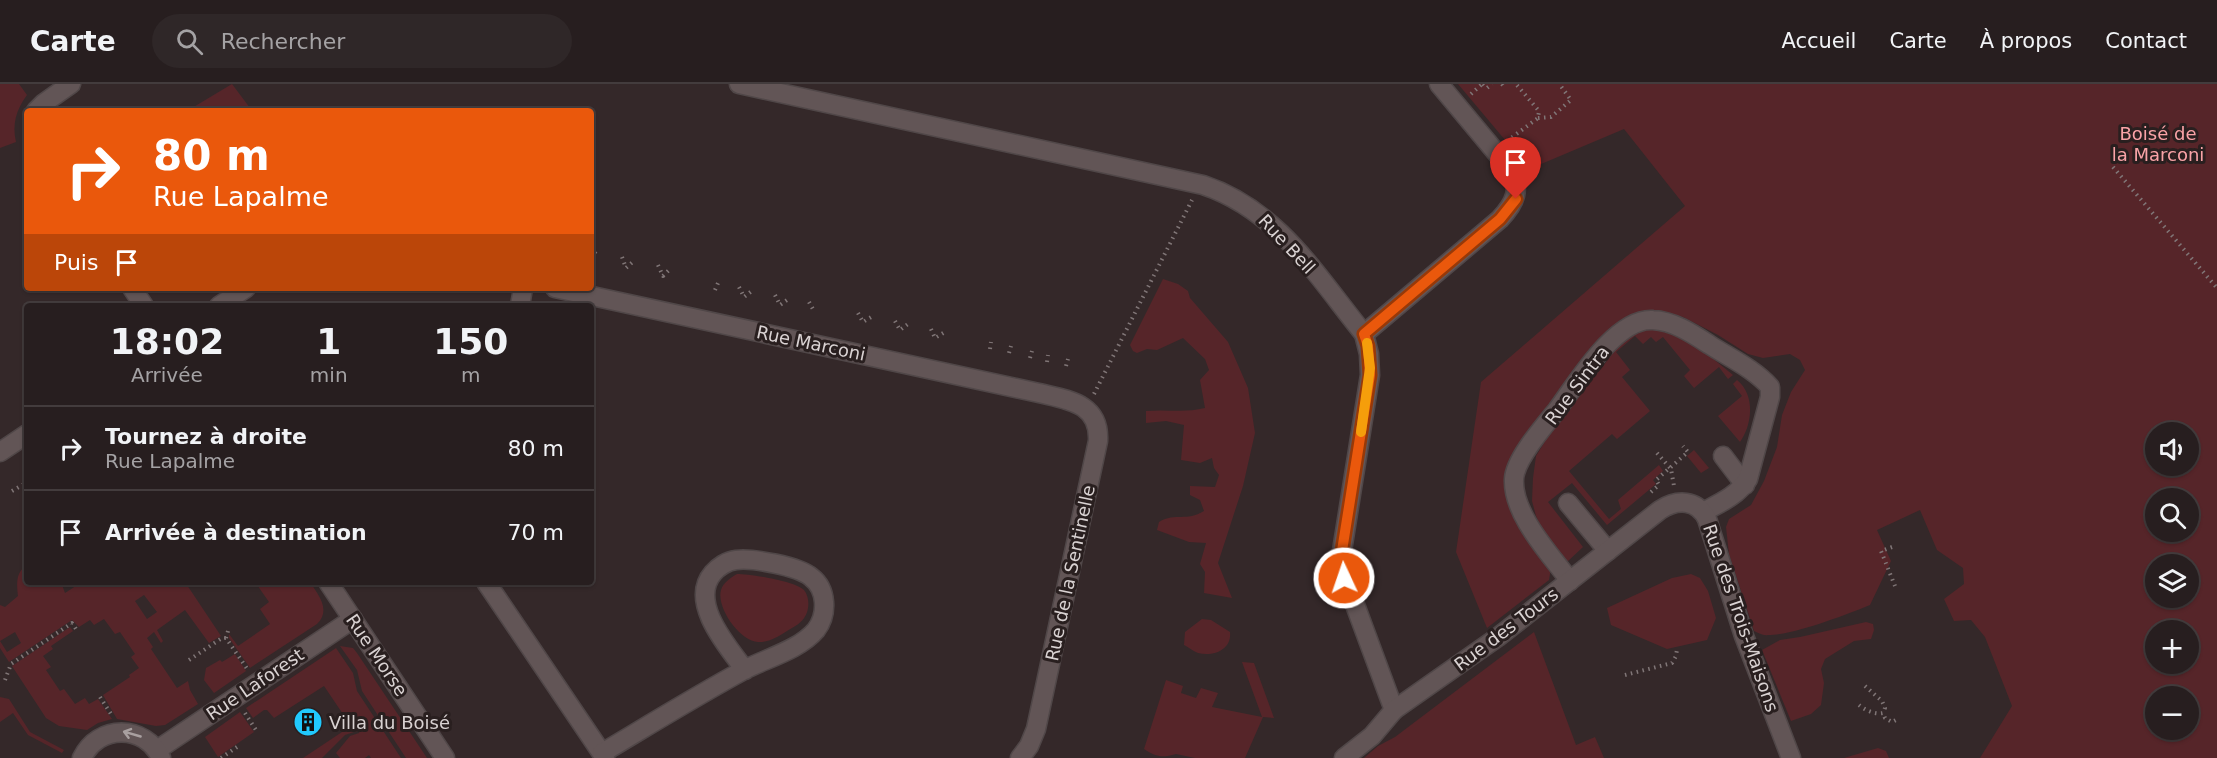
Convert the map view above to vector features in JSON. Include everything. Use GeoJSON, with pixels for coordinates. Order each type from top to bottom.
{"type":"FeatureCollection","features":[{"type":"Feature","properties":{"kind":"street"},"geometry":{"type":"LineString","coordinates":[[39,108],[71,84]]}},
{"type":"Feature","properties":{"kind":"street","name":"Rue Bell"},"geometry":{"type":"LineString","coordinates":[[738,84],[1187,181],[1224,192],[1256,211],[1281,232],[1364,334],[1368,346],[1370,375],[1341,567],[1394,710]]}},
{"type":"Feature","properties":{"kind":"street"},"geometry":{"type":"LineString","coordinates":[[1364,334],[1500,219],[1516,199],[1516,184],[1509,168],[1439,84]]}},
{"type":"Feature","properties":{"kind":"street"},"geometry":{"type":"LineString","coordinates":[[224,303],[242,291]]}},
{"type":"Feature","properties":{"kind":"street","name":"Rue Marconi"},"geometry":{"type":"LineString","coordinates":[[569,291],[1067,400]]}},
{"type":"Feature","properties":{"kind":"street","name":"Rue Sintra"},"geometry":{"type":"LineString","coordinates":[[1570,580],[1522,514],[1515,491],[1514,474],[1528,449],[1614,336],[1625,327],[1644,320],[1671,323],[1690,333],[1770,387],[1770,397],[1752,470],[1745,484]]}},
{"type":"Feature","properties":{"kind":"street","name":"Rue de la Sentinelle"},"geometry":{"type":"LineString","coordinates":[[1020,758],[1029,746],[1036,729],[1098,441],[1097,427],[1092,415],[1082,406],[1067,400]]}},
{"type":"Feature","properties":{"kind":"street"},"geometry":{"type":"LineString","coordinates":[[0,452],[24,436]]}},
{"type":"Feature","properties":{"kind":"street"},"geometry":{"type":"LineString","coordinates":[[1703,512],[1732,497],[1745,484],[1723,456]]}},
{"type":"Feature","properties":{"kind":"street"},"geometry":{"type":"LineString","coordinates":[[1568,503],[1608,551]]}},
{"type":"Feature","properties":{"kind":"street","name":"Rue des Tours"},"geometry":{"type":"LineString","coordinates":[[1344,758],[1372,736],[1394,710],[1498,637],[1671,503]]}},
{"type":"Feature","properties":{"kind":"street","name":"Rue des Trois-Maisons"},"geometry":{"type":"LineString","coordinates":[[1671,503],[1689,503],[1703,512],[1744,636],[1791,758]]}},
{"type":"Feature","properties":{"kind":"street"},"geometry":{"type":"LineString","coordinates":[[488,585],[603,755],[745,670],[803,641],[817,629],[825,602],[819,585],[802,570],[769,563],[738,560],[723,565],[712,574],[706,587],[707,610],[745,670]]}},
{"type":"Feature","properties":{"kind":"street","name":"Rue Morse"},"geometry":{"type":"LineString","coordinates":[[330,585],[446,758]]}},
{"type":"Feature","properties":{"kind":"street","name":"Rue Laforest"},"geometry":{"type":"LineString","coordinates":[[82,758],[95,741],[107,734],[121,732],[135,734],[147,740],[159,754],[353,619]]}},
{"type":"Feature","properties":{"kind":"path"},"geometry":{"type":"LineString","coordinates":[[1468,96],[1483,84],[1487,88],[1492,84]]}},
{"type":"Feature","properties":{"kind":"path"},"geometry":{"type":"LineString","coordinates":[[1516,84],[1539,111],[1538,118]]}},
{"type":"Feature","properties":{"kind":"path"},"geometry":{"type":"LineString","coordinates":[[1507,142],[1538,118],[1551,117],[1571,100],[1560,85]]}},
{"type":"Feature","properties":{"kind":"path"},"geometry":{"type":"LineString","coordinates":[[2113,167],[2217,288]]}},
{"type":"Feature","properties":{"kind":"path"},"geometry":{"type":"LineString","coordinates":[[1093,396],[1192,199]]}},
{"type":"Feature","properties":{"kind":"path"},"geometry":{"type":"LineString","coordinates":[[622,257],[626,268],[635,260]]}},
{"type":"Feature","properties":{"kind":"path"},"geometry":{"type":"LineString","coordinates":[[658,265],[663,276],[671,268]]}},
{"type":"Feature","properties":{"kind":"path"},"geometry":{"type":"LineString","coordinates":[[715,290],[718,283]]}},
{"type":"Feature","properties":{"kind":"path"},"geometry":{"type":"LineString","coordinates":[[739,287],[744,297],[753,290]]}},
{"type":"Feature","properties":{"kind":"path"},"geometry":{"type":"LineString","coordinates":[[775,295],[780,305],[790,298]]}},
{"type":"Feature","properties":{"kind":"path"},"geometry":{"type":"LineString","coordinates":[[809,302],[814,311]]}},
{"type":"Feature","properties":{"kind":"path"},"geometry":{"type":"LineString","coordinates":[[858,313],[863,322],[873,316]]}},
{"type":"Feature","properties":{"kind":"path"},"geometry":{"type":"LineString","coordinates":[[895,321],[900,330],[908,324]]}},
{"type":"Feature","properties":{"kind":"path"},"geometry":{"type":"LineString","coordinates":[[932,329],[935,338],[945,332]]}},
{"type":"Feature","properties":{"kind":"path"},"geometry":{"type":"LineString","coordinates":[[990,349],[991,342]]}},
{"type":"Feature","properties":{"kind":"path"},"geometry":{"type":"LineString","coordinates":[[1009,353],[1011,346]]}},
{"type":"Feature","properties":{"kind":"path"},"geometry":{"type":"LineString","coordinates":[[1030,358],[1032,351]]}},
{"type":"Feature","properties":{"kind":"path"},"geometry":{"type":"LineString","coordinates":[[1047,362],[1048,355]]}},
{"type":"Feature","properties":{"kind":"path"},"geometry":{"type":"LineString","coordinates":[[1066,366],[1068,359]]}},
{"type":"Feature","properties":{"kind":"path"},"geometry":{"type":"LineString","coordinates":[[1643,498],[1659,485],[1656,480],[1688,452],[1683,446]]}},
{"type":"Feature","properties":{"kind":"path"},"geometry":{"type":"LineString","coordinates":[[1657,453],[1670,468]]}},
{"type":"Feature","properties":{"kind":"path"},"geometry":{"type":"LineString","coordinates":[[12,491],[24,484]]}},
{"type":"Feature","properties":{"kind":"path"},"geometry":{"type":"LineString","coordinates":[[1892,547],[1881,551],[1895,586]]}},
{"type":"Feature","properties":{"kind":"path"},"geometry":{"type":"LineString","coordinates":[[5,680],[10,664],[72,623],[76,629]]}},
{"type":"Feature","properties":{"kind":"path"},"geometry":{"type":"LineString","coordinates":[[226,638],[228,631]]}},
{"type":"Feature","properties":{"kind":"path"},"geometry":{"type":"LineString","coordinates":[[189,660],[222,638],[226,638]]}},
{"type":"Feature","properties":{"kind":"path"},"geometry":{"type":"LineString","coordinates":[[226,638],[248,670]]}},
{"type":"Feature","properties":{"kind":"path"},"geometry":{"type":"LineString","coordinates":[[1625,675],[1672,663],[1677,649]]}},
{"type":"Feature","properties":{"kind":"path"},"geometry":{"type":"LineString","coordinates":[[1865,686],[1882,701],[1885,718],[1892,722],[1898,719]]}},
{"type":"Feature","properties":{"kind":"path"},"geometry":{"type":"LineString","coordinates":[[100,697],[115,720]]}},
{"type":"Feature","properties":{"kind":"path"},"geometry":{"type":"LineString","coordinates":[[1859,705],[1865,710],[1883,713]]}},
{"type":"Feature","properties":{"kind":"path"},"geometry":{"type":"LineString","coordinates":[[242,710],[256,730]]}},
{"type":"Feature","properties":{"kind":"path"},"geometry":{"type":"LineString","coordinates":[[221,758],[237,747]]}},
{"type":"Feature","properties":{"kind":"green space"},"geometry":{"type":"Polygon","coordinates":[[[0,84],[19,84],[27,95],[16,117],[14,129],[16,142],[0,148],[0,84]]]}},
{"type":"Feature","properties":{"kind":"green space"},"geometry":{"type":"Polygon","coordinates":[[[232,84],[250,108],[192,108],[232,84]]]}},
{"type":"Feature","properties":{"kind":"green space","name":"Boisé de la Marconi"},"geometry":{"type":"Polygon","coordinates":[[[1458,84],[2217,84],[2217,758],[1980,758],[2012,706],[1985,637],[1971,620],[1954,621],[1944,599],[1964,584],[1963,568],[1937,550],[1920,510],[1877,530],[1891,561],[1870,605],[1791,632],[1766,635],[1754,631],[1729,554],[1726,527],[1729,519],[1751,505],[1764,481],[1777,447],[1782,415],[1791,392],[1805,370],[1800,360],[1790,354],[1763,358],[1748,354],[1683,317],[1647,310],[1620,320],[1606,334],[1506,474],[1507,488],[1514,513],[1551,568],[1549,580],[1487,628],[1456,552],[1481,382],[1685,206],[1624,129],[1527,170],[1521,159],[1458,84]]]}},
{"type":"Feature","properties":{"kind":"green space"},"geometry":{"type":"Polygon","coordinates":[[[1163,279],[1178,284],[1188,291],[1190,298],[1228,342],[1248,388],[1255,433],[1243,486],[1218,563],[1232,598],[1204,593],[1205,572],[1200,564],[1206,543],[1189,542],[1157,530],[1159,522],[1165,519],[1192,516],[1204,511],[1200,500],[1190,495],[1190,486],[1215,487],[1219,475],[1214,468],[1212,458],[1200,463],[1181,460],[1184,425],[1166,421],[1146,423],[1146,411],[1205,408],[1200,380],[1209,370],[1205,359],[1183,338],[1157,350],[1147,349],[1137,353],[1130,345],[1163,279]]]}},
{"type":"Feature","properties":{"kind":"green space"},"geometry":{"type":"Polygon","coordinates":[[[1665,328],[1706,353],[1733,375],[1728,379],[1719,367],[1694,388],[1684,376],[1690,370],[1663,337],[1656,342],[1651,337],[1643,344],[1635,336],[1616,352],[1630,370],[1622,377],[1650,411],[1617,439],[1612,434],[1569,471],[1609,519],[1621,509],[1618,500],[1659,465],[1663,471],[1653,480],[1656,484],[1607,525],[1572,483],[1548,502],[1583,547],[1567,562],[1543,532],[1536,516],[1532,501],[1536,456],[1547,438],[1627,335],[1637,329],[1665,328]]]}},
{"type":"Feature","properties":{"kind":"green space"},"geometry":{"type":"Polygon","coordinates":[[[1737,380],[1747,394],[1750,411],[1747,428],[1740,442],[1718,416],[1742,396],[1733,384],[1737,380]]]}},
{"type":"Feature","properties":{"kind":"green space"},"geometry":{"type":"Polygon","coordinates":[[[1694,450],[1709,468],[1701,473],[1687,456],[1694,450]]]}},
{"type":"Feature","properties":{"kind":"green space"},"geometry":{"type":"Polygon","coordinates":[[[24,567],[24,585],[62,585],[65,593],[77,585],[187,585],[221,636],[209,643],[185,610],[157,630],[163,641],[161,643],[154,632],[147,638],[153,647],[151,649],[177,688],[188,681],[198,704],[165,725],[156,726],[117,719],[103,695],[130,677],[129,675],[139,668],[131,657],[135,654],[120,632],[115,634],[104,619],[94,625],[90,620],[79,627],[72,620],[9,662],[0,648],[0,641],[0,605],[5,607],[18,596],[20,572],[24,567]],[[144,595],[135,601],[147,619],[157,612],[144,595]],[[15,632],[0,641],[7,652],[21,643],[15,632]]]}},
{"type":"Feature","properties":{"kind":"green space"},"geometry":{"type":"Polygon","coordinates":[[[737,574],[772,579],[804,590],[808,599],[805,617],[776,638],[767,641],[758,642],[744,636],[726,614],[720,597],[723,585],[737,574]]]}},
{"type":"Feature","properties":{"kind":"green space"},"geometry":{"type":"Polygon","coordinates":[[[1691,574],[1700,578],[1708,591],[1716,618],[1707,640],[1667,649],[1611,625],[1607,608],[1672,578],[1691,574]]]}},
{"type":"Feature","properties":{"kind":"green space"},"geometry":{"type":"Polygon","coordinates":[[[257,585],[312,585],[322,603],[323,614],[317,624],[250,668],[229,638],[229,634],[238,646],[270,624],[260,609],[269,602],[257,585]]]}},
{"type":"Feature","properties":{"kind":"green space"},"geometry":{"type":"Polygon","coordinates":[[[1202,619],[1211,620],[1230,632],[1225,648],[1215,653],[1204,654],[1184,645],[1185,632],[1202,619]]]}},
{"type":"Feature","properties":{"kind":"green space"},"geometry":{"type":"Polygon","coordinates":[[[1866,622],[1873,624],[1871,639],[1854,641],[1825,659],[1821,669],[1824,683],[1821,705],[1811,714],[1791,721],[1762,650],[1780,640],[1866,622]]]}},
{"type":"Feature","properties":{"kind":"green space"},"geometry":{"type":"Polygon","coordinates":[[[70,627],[73,631],[51,646],[53,649],[43,656],[51,667],[46,670],[60,691],[64,689],[75,704],[85,698],[89,704],[98,699],[112,719],[98,723],[87,730],[59,726],[46,718],[12,666],[70,627]]]}},
{"type":"Feature","properties":{"kind":"green space"},"geometry":{"type":"Polygon","coordinates":[[[1534,632],[1576,745],[1595,737],[1604,758],[1364,758],[1378,746],[1395,737],[1534,632]]]}},
{"type":"Feature","properties":{"kind":"green space"},"geometry":{"type":"Polygon","coordinates":[[[340,646],[353,648],[357,653],[427,758],[406,758],[362,691],[357,670],[340,646]]]}},
{"type":"Feature","properties":{"kind":"green space"},"geometry":{"type":"Polygon","coordinates":[[[336,648],[353,673],[357,691],[401,758],[371,758],[369,755],[365,758],[340,758],[336,753],[350,736],[359,733],[360,730],[345,735],[322,758],[303,758],[351,726],[324,686],[274,718],[267,710],[264,710],[253,718],[246,708],[336,648]]]}},
{"type":"Feature","properties":{"kind":"green space"},"geometry":{"type":"Polygon","coordinates":[[[235,654],[246,671],[214,693],[204,680],[206,668],[235,654]]]}},
{"type":"Feature","properties":{"kind":"green space"},"geometry":{"type":"Polygon","coordinates":[[[1242,662],[1254,663],[1274,718],[1263,717],[1245,758],[1195,758],[1176,754],[1159,756],[1144,749],[1166,680],[1183,686],[1181,693],[1196,698],[1201,688],[1218,693],[1212,707],[1262,717],[1242,662]]]}},
{"type":"Feature","properties":{"kind":"green space"},"geometry":{"type":"Polygon","coordinates":[[[0,697],[9,699],[30,732],[64,750],[62,753],[28,735],[13,713],[0,722],[0,697]]]}},
{"type":"Feature","properties":{"kind":"green space"},"geometry":{"type":"Polygon","coordinates":[[[240,712],[254,732],[218,757],[205,737],[240,712]]]}},
{"type":"Feature","properties":{"kind":"green space"},"geometry":{"type":"Polygon","coordinates":[[[1878,748],[1886,751],[1889,758],[1844,758],[1878,748]]]}},
{"type":"Feature","properties":{"kind":"slow traffic"},"geometry":{"type":"LineString","coordinates":[[1361,432],[1370,375],[1367,343]]}},
{"type":"Feature","properties":{"kind":"place","name":"Villa du Boisé"},"geometry":{"type":"Point","coordinates":[308,722]}},
{"type":"Feature","properties":{"kind":"route"},"geometry":{"type":"LineString","coordinates":[[1344,578],[1341,557],[1370,375],[1368,346],[1364,334],[1500,219],[1516,199]]}}]}
